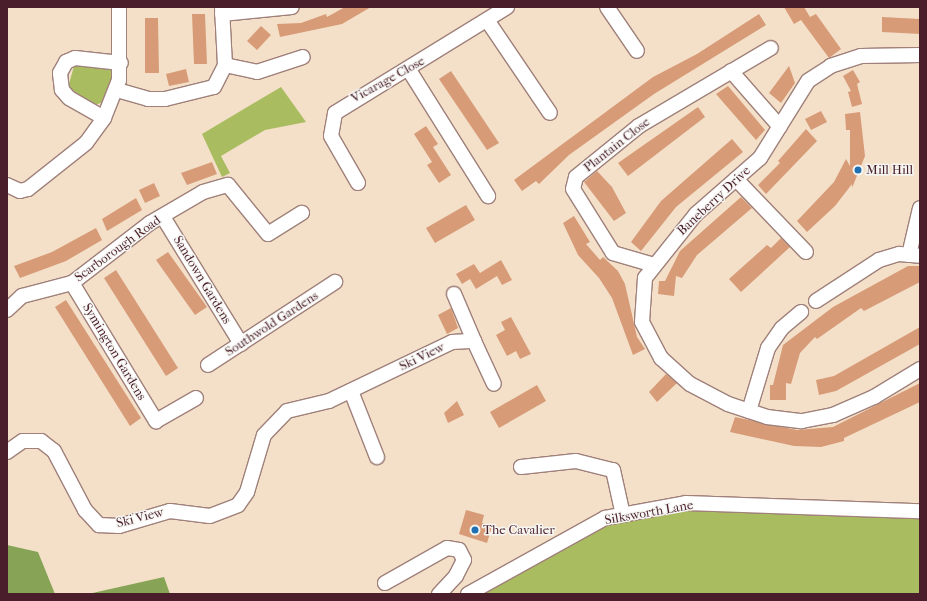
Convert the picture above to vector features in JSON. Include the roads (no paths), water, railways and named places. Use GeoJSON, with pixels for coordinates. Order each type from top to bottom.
{"type":"FeatureCollection","features":[{"type":"Feature","properties":{"kind":"street"},"geometry":{"type":"LineString","coordinates":[[9,187],[28,189],[86,143],[104,118],[117,90],[121,63],[119,7]]}},
{"type":"Feature","properties":{"kind":"street"},"geometry":{"type":"LineString","coordinates":[[117,90],[148,99],[193,93],[214,87],[225,65],[222,11],[292,7]]}},
{"type":"Feature","properties":{"kind":"street","name":"Vicarage Close"},"geometry":{"type":"LineString","coordinates":[[358,182],[331,136],[335,113],[409,70],[507,7]]}},
{"type":"Feature","properties":{"kind":"street"},"geometry":{"type":"LineString","coordinates":[[607,7],[637,51]]}},
{"type":"Feature","properties":{"kind":"street"},"geometry":{"type":"LineString","coordinates":[[487,20],[550,113]]}},
{"type":"Feature","properties":{"kind":"street","name":"Plantain Close"},"geometry":{"type":"LineString","coordinates":[[654,265],[612,253],[572,189],[576,177],[640,126],[771,48]]}},
{"type":"Feature","properties":{"kind":"street","name":"Baneberry Drive"},"geometry":{"type":"LineString","coordinates":[[920,55],[860,56],[831,66],[808,81],[760,158],[696,214],[645,278],[642,322],[661,358],[690,384],[749,411],[802,421],[833,415],[874,397],[920,369]]}},
{"type":"Feature","properties":{"kind":"street"},"geometry":{"type":"LineString","coordinates":[[225,65],[257,72],[303,57]]}},
{"type":"Feature","properties":{"kind":"street"},"geometry":{"type":"LineString","coordinates":[[104,118],[70,98],[62,90],[60,73],[66,62],[75,58],[121,63]]}},
{"type":"Feature","properties":{"kind":"street"},"geometry":{"type":"LineString","coordinates":[[409,70],[488,196]]}},
{"type":"Feature","properties":{"kind":"street"},"geometry":{"type":"LineString","coordinates":[[731,71],[780,127]]}},
{"type":"Feature","properties":{"kind":"street"},"geometry":{"type":"LineString","coordinates":[[736,180],[806,252]]}},
{"type":"Feature","properties":{"kind":"street","name":"Scarborough Road"},"geometry":{"type":"LineString","coordinates":[[7,310],[22,296],[72,283],[163,217],[204,192],[228,185],[268,234],[302,213]]}},
{"type":"Feature","properties":{"kind":"street"},"geometry":{"type":"LineString","coordinates":[[816,301],[879,260],[915,255],[920,208]]}},
{"type":"Feature","properties":{"kind":"street","name":"Sandown Gardens"},"geometry":{"type":"LineString","coordinates":[[163,217],[241,344]]}},
{"type":"Feature","properties":{"kind":"street","name":"Southwold Gardens"},"geometry":{"type":"LineString","coordinates":[[208,365],[335,282]]}},
{"type":"Feature","properties":{"kind":"street","name":"Symington Gardens"},"geometry":{"type":"LineString","coordinates":[[72,283],[156,420],[196,398]]}},
{"type":"Feature","properties":{"kind":"street"},"geometry":{"type":"LineString","coordinates":[[454,294],[494,384]]}},
{"type":"Feature","properties":{"kind":"street"},"geometry":{"type":"LineString","coordinates":[[749,411],[761,367],[782,328],[801,312]]}},
{"type":"Feature","properties":{"kind":"street","name":"Ski View"},"geometry":{"type":"LineString","coordinates":[[7,452],[23,441],[41,441],[54,451],[85,510],[99,525],[119,526],[170,511],[210,516],[238,505],[247,492],[264,435],[287,411],[329,401],[452,342],[474,341]]}},
{"type":"Feature","properties":{"kind":"street"},"geometry":{"type":"LineString","coordinates":[[351,391],[377,457]]}},
{"type":"Feature","properties":{"kind":"street"},"geometry":{"type":"LineString","coordinates":[[521,467],[576,461],[613,470],[623,515]]}},
{"type":"Feature","properties":{"kind":"street","name":"Silksworth Lane"},"geometry":{"type":"LineString","coordinates":[[468,594],[605,518],[686,503],[920,511]]}},
{"type":"Feature","properties":{"kind":"street"},"geometry":{"type":"LineString","coordinates":[[385,583],[446,548],[459,550],[464,560],[456,576],[439,594]]}},
{"type":"Feature","properties":{"kind":"place","name":"Mill Hill"},"geometry":{"type":"Point","coordinates":[858,170]}},
{"type":"Feature","properties":{"kind":"place","name":"The Cavalier"},"geometry":{"type":"Point","coordinates":[475,530]}}]}
